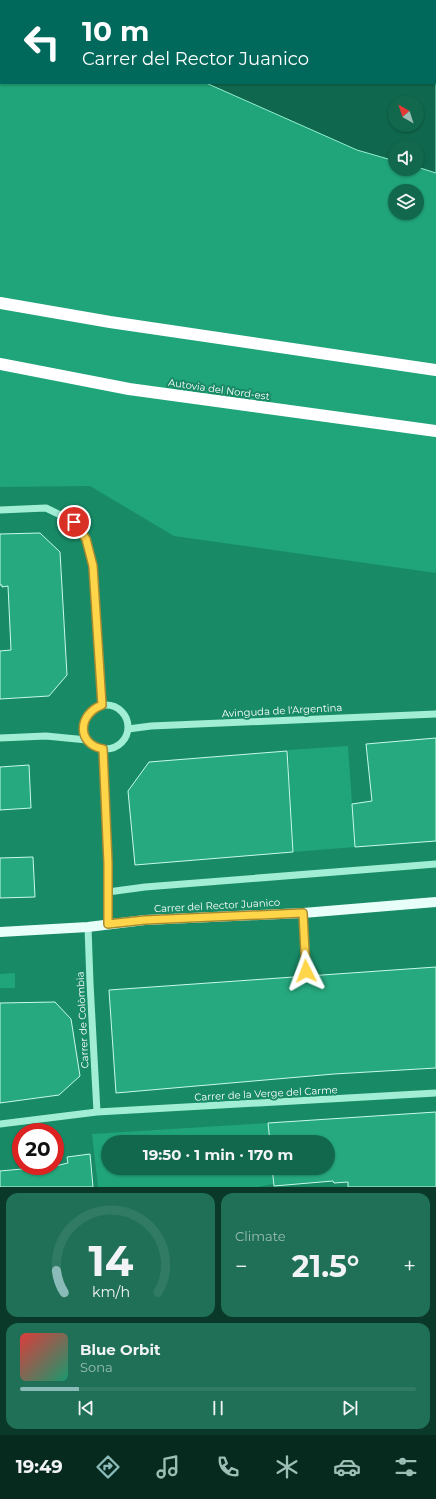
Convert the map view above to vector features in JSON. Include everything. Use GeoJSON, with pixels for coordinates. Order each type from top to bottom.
{"type":"FeatureCollection","features":[{"type":"Feature","properties":{"kind":"highway"},"geometry":{"type":"LineString","coordinates":[[0,303],[118,323],[436,370]]}},
{"type":"Feature","properties":{"kind":"highway","name":"Autovia del Nord-est"},"geometry":{"type":"LineString","coordinates":[[0,364],[129,389],[436,430]]}},
{"type":"Feature","properties":{"kind":"main road","name":"Carrer del Rector Juanico"},"geometry":{"type":"LineString","coordinates":[[0,932],[88,927],[145,920],[303,913],[436,902]]}},
{"type":"Feature","properties":{"kind":"street"},"geometry":{"type":"LineString","coordinates":[[0,510],[46,508],[74,522],[86,539],[93,566],[102,705]]}},
{"type":"Feature","properties":{"kind":"street"},"geometry":{"type":"LineString","coordinates":[[102,705],[116,707],[121,710],[126,716],[128,729],[123,741],[118,746],[113,749],[103,749],[92,745],[87,740],[83,726],[85,718],[89,712],[102,705]]}},
{"type":"Feature","properties":{"kind":"street","name":"Avinguda de l'Argentina"},"geometry":{"type":"LineString","coordinates":[[128,729],[151,726],[436,714]]}},
{"type":"Feature","properties":{"kind":"street"},"geometry":{"type":"LineString","coordinates":[[0,738],[46,736],[87,740]]}},
{"type":"Feature","properties":{"kind":"street"},"geometry":{"type":"LineString","coordinates":[[103,749],[108,924]]}},
{"type":"Feature","properties":{"kind":"street"},"geometry":{"type":"LineString","coordinates":[[108,892],[144,887],[436,864]]}},
{"type":"Feature","properties":{"kind":"street"},"geometry":{"type":"LineString","coordinates":[[303,913],[306,971]]}},
{"type":"Feature","properties":{"kind":"street","name":"Carrer de Colòmbia"},"geometry":{"type":"LineString","coordinates":[[88,927],[97,1112]]}},
{"type":"Feature","properties":{"kind":"street","name":"Carrer de la Verge del Carme"},"geometry":{"type":"LineString","coordinates":[[0,1124],[97,1112],[436,1093]]}},
{"type":"Feature","properties":{"kind":"shaded area"},"geometry":{"type":"Polygon","coordinates":[[[0,84],[208,84],[357,150],[388,159],[388,176],[424,176],[424,169],[436,173],[436,573],[174,536],[90,486],[0,487],[0,84]]]}},
{"type":"Feature","properties":{"kind":"shaded area"},"geometry":{"type":"Polygon","coordinates":[[[208,84],[436,84],[436,173],[424,169],[424,140],[388,140],[388,159],[357,150],[208,84]]]}},
{"type":"Feature","properties":{"kind":"shaded area"},"geometry":{"type":"Polygon","coordinates":[[[348,746],[355,847],[293,852],[288,750],[348,746]]]}},
{"type":"Feature","properties":{"kind":"shaded area"},"geometry":{"type":"Polygon","coordinates":[[[15,973],[15,988],[0,988],[0,974],[15,973]]]}},
{"type":"Feature","properties":{"kind":"shaded area"},"geometry":{"type":"Polygon","coordinates":[[[268,1123],[269,1135],[101,1135],[101,1175],[272,1175],[273,1184],[258,1187],[98,1187],[92,1134],[268,1123]]]}},
{"type":"Feature","properties":{"kind":"building"},"geometry":{"type":"Polygon","coordinates":[[[40,533],[60,552],[67,675],[49,696],[0,699],[0,651],[11,650],[8,586],[2,587],[2,585],[0,585],[0,534],[40,533]]]}},
{"type":"Feature","properties":{"kind":"building"},"geometry":{"type":"Polygon","coordinates":[[[436,738],[436,841],[355,847],[352,804],[372,801],[366,744],[436,738]]]}},
{"type":"Feature","properties":{"kind":"building"},"geometry":{"type":"Polygon","coordinates":[[[287,751],[293,852],[135,865],[128,791],[149,762],[287,751]]]}},
{"type":"Feature","properties":{"kind":"building"},"geometry":{"type":"Polygon","coordinates":[[[29,765],[31,808],[0,810],[0,767],[29,765]]]}},
{"type":"Feature","properties":{"kind":"building"},"geometry":{"type":"Polygon","coordinates":[[[33,857],[35,897],[0,898],[0,858],[33,857]]]}},
{"type":"Feature","properties":{"kind":"building"},"geometry":{"type":"Polygon","coordinates":[[[436,967],[436,1068],[334,1074],[116,1093],[109,990],[436,967]]]}},
{"type":"Feature","properties":{"kind":"building"},"geometry":{"type":"Polygon","coordinates":[[[55,1002],[71,1019],[80,1076],[59,1095],[0,1103],[0,1003],[55,1002]]]}},
{"type":"Feature","properties":{"kind":"building"},"geometry":{"type":"Polygon","coordinates":[[[436,1112],[436,1187],[348,1187],[348,1182],[334,1183],[333,1181],[274,1186],[273,1175],[335,1175],[335,1135],[269,1135],[268,1123],[436,1112]]]}},
{"type":"Feature","properties":{"kind":"building"},"geometry":{"type":"Polygon","coordinates":[[[90,1154],[93,1187],[0,1187],[0,1171],[12,1170],[12,1175],[64,1175],[64,1164],[68,1163],[67,1157],[90,1154]]]}},
{"type":"Feature","properties":{"kind":"route"},"geometry":{"type":"LineString","coordinates":[[74,522],[86,539],[93,566],[102,705],[89,712],[85,718],[83,726],[87,740],[92,745],[103,749],[108,863],[108,924],[145,920],[303,913],[306,971]]}}]}
